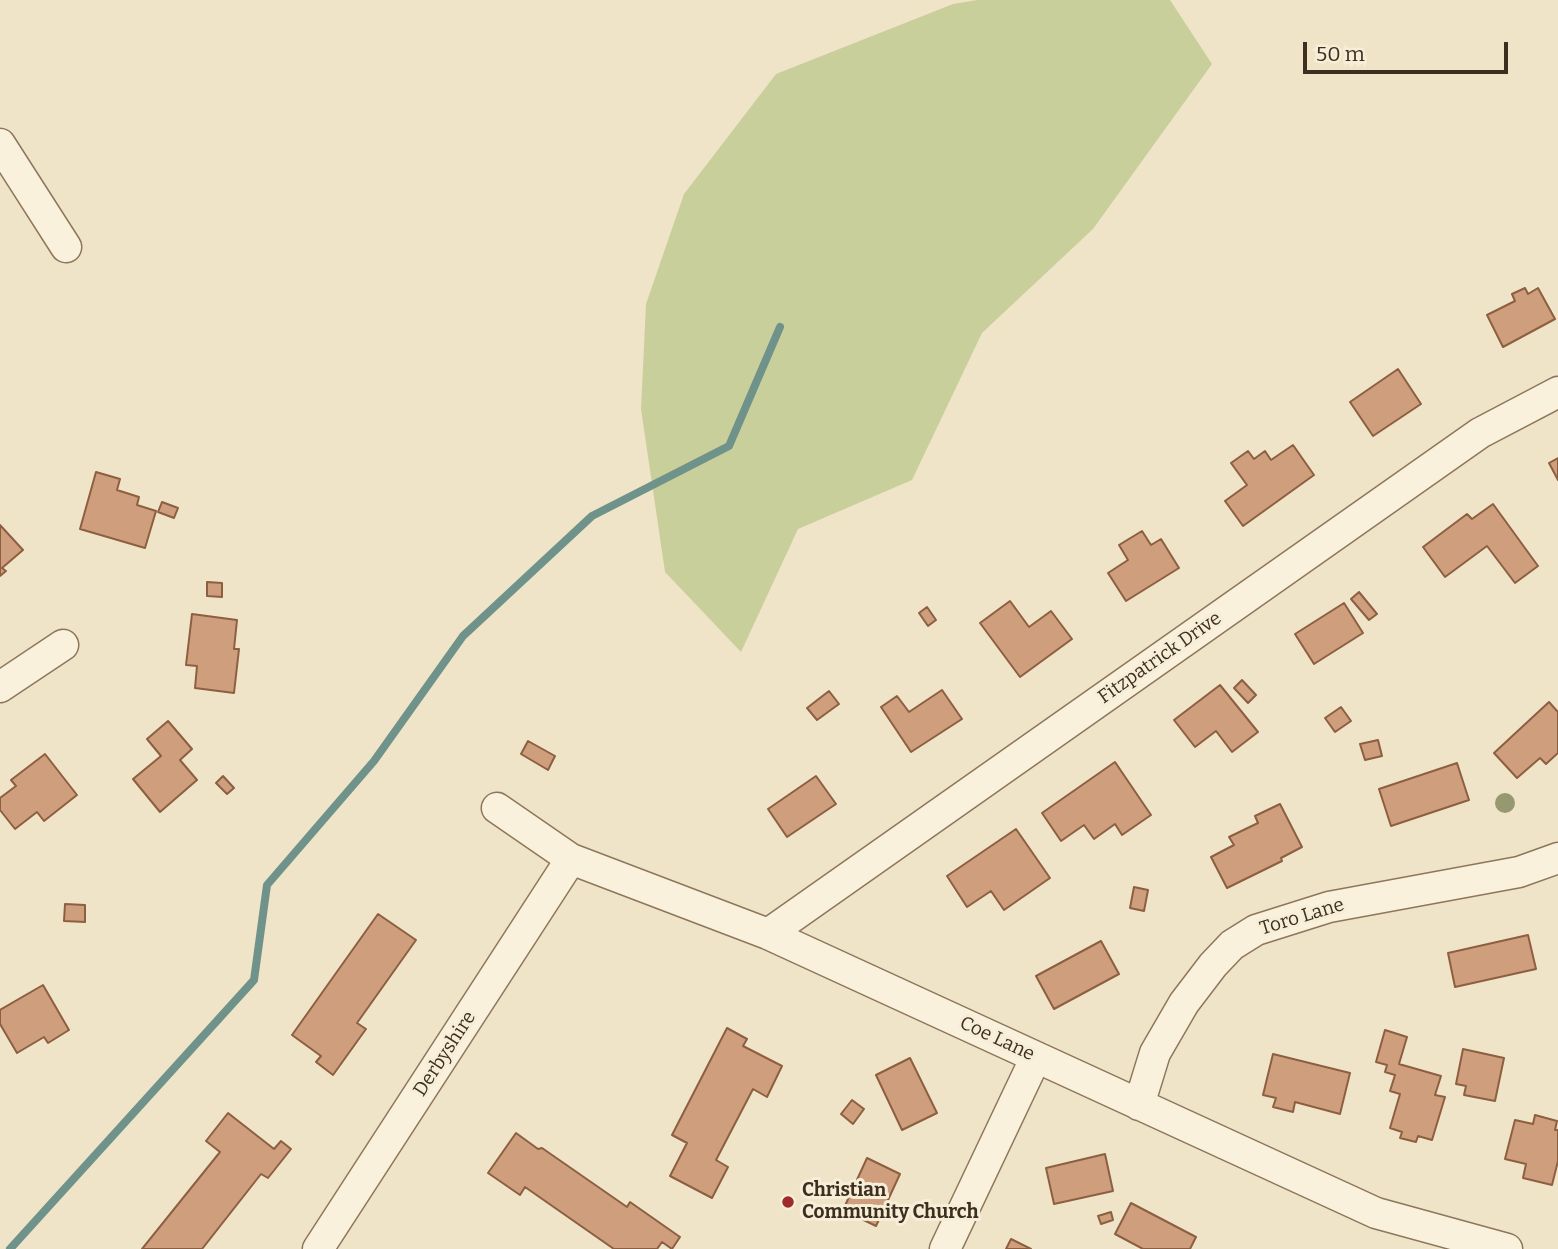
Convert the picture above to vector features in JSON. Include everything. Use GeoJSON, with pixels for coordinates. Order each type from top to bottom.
{"type":"FeatureCollection","features":[{"type":"Feature","properties":{"kind":"street"},"geometry":{"type":"LineString","coordinates":[[0,144],[66,247]]}},
{"type":"Feature","properties":{"kind":"street","name":"Fitzpatrick Drive"},"geometry":{"type":"LineString","coordinates":[[768,934],[1480,433],[1558,392]]}},
{"type":"Feature","properties":{"kind":"street"},"geometry":{"type":"LineString","coordinates":[[0,687],[63,645]]}},
{"type":"Feature","properties":{"kind":"street","name":"Coe Lane"},"geometry":{"type":"LineString","coordinates":[[497,808],[571,859],[768,934],[1376,1213],[1507,1249]]}},
{"type":"Feature","properties":{"kind":"street","name":"Toro Lane"},"geometry":{"type":"LineString","coordinates":[[1139,1105],[1154,1053],[1184,1003],[1213,965],[1232,945],[1248,935],[1288,918],[1329,906],[1519,872],[1558,858]]}},
{"type":"Feature","properties":{"kind":"street","name":"Derbyshire"},"geometry":{"type":"LineString","coordinates":[[318,1249],[571,859]]}},
{"type":"Feature","properties":{"kind":"street"},"geometry":{"type":"LineString","coordinates":[[944,1249],[1036,1057]]}},
{"type":"Feature","properties":{"kind":"green space"},"geometry":{"type":"Polygon","coordinates":[[[977,0],[1170,0],[1212,64],[1093,229],[982,333],[912,480],[798,529],[741,652],[665,572],[641,409],[646,304],[684,194],[776,74],[953,4],[977,0]]]}},
{"type":"Feature","properties":{"kind":"building"},"geometry":{"type":"Polygon","coordinates":[[[1525,288],[1528,294],[1538,288],[1555,319],[1503,347],[1487,315],[1515,301],[1512,294],[1525,288]]]}},
{"type":"Feature","properties":{"kind":"building"},"geometry":{"type":"Polygon","coordinates":[[[1398,369],[1421,404],[1373,436],[1350,402],[1398,369]]]}},
{"type":"Feature","properties":{"kind":"building"},"geometry":{"type":"Polygon","coordinates":[[[1293,445],[1314,475],[1243,526],[1225,501],[1247,485],[1231,463],[1248,451],[1254,459],[1265,451],[1271,460],[1293,445]]]}},
{"type":"Feature","properties":{"kind":"building"},"geometry":{"type":"Polygon","coordinates":[[[1558,458],[1558,480],[1549,463],[1558,458]]]}},
{"type":"Feature","properties":{"kind":"building"},"geometry":{"type":"Polygon","coordinates":[[[96,472],[120,479],[117,490],[139,497],[137,505],[156,511],[145,548],[80,529],[96,472]]]}},
{"type":"Feature","properties":{"kind":"building"},"geometry":{"type":"Polygon","coordinates":[[[162,502],[178,508],[174,518],[158,512],[162,502]]]}},
{"type":"Feature","properties":{"kind":"building"},"geometry":{"type":"Polygon","coordinates":[[[1493,504],[1538,566],[1515,583],[1487,546],[1445,577],[1423,547],[1467,514],[1472,519],[1493,504]]]}},
{"type":"Feature","properties":{"kind":"building"},"geometry":{"type":"Polygon","coordinates":[[[0,525],[23,550],[2,568],[6,571],[0,576],[0,525]]]}},
{"type":"Feature","properties":{"kind":"building"},"geometry":{"type":"Polygon","coordinates":[[[1142,531],[1151,545],[1161,539],[1179,568],[1126,601],[1108,573],[1128,560],[1119,545],[1142,531]]]}},
{"type":"Feature","properties":{"kind":"building"},"geometry":{"type":"Polygon","coordinates":[[[207,582],[222,583],[222,597],[207,596],[207,582]]]}},
{"type":"Feature","properties":{"kind":"building"},"geometry":{"type":"Polygon","coordinates":[[[1359,592],[1377,614],[1369,620],[1351,599],[1359,592]]]}},
{"type":"Feature","properties":{"kind":"building"},"geometry":{"type":"Polygon","coordinates":[[[1010,601],[1029,627],[1051,611],[1072,639],[1020,677],[980,623],[1010,601]]]}},
{"type":"Feature","properties":{"kind":"building"},"geometry":{"type":"Polygon","coordinates":[[[1344,603],[1363,633],[1314,664],[1295,634],[1344,603]]]}},
{"type":"Feature","properties":{"kind":"building"},"geometry":{"type":"Polygon","coordinates":[[[927,607],[936,620],[928,626],[919,613],[927,607]]]}},
{"type":"Feature","properties":{"kind":"building"},"geometry":{"type":"Polygon","coordinates":[[[192,614],[237,620],[234,649],[239,649],[234,693],[195,688],[197,666],[186,665],[192,614]]]}},
{"type":"Feature","properties":{"kind":"building"},"geometry":{"type":"Polygon","coordinates":[[[1242,680],[1256,695],[1248,703],[1234,688],[1242,680]]]}},
{"type":"Feature","properties":{"kind":"building"},"geometry":{"type":"Polygon","coordinates":[[[1220,685],[1258,732],[1232,752],[1216,731],[1195,747],[1174,720],[1220,685]]]}},
{"type":"Feature","properties":{"kind":"building"},"geometry":{"type":"Polygon","coordinates":[[[942,690],[962,719],[911,752],[881,707],[897,696],[909,712],[942,690]]]}},
{"type":"Feature","properties":{"kind":"building"},"geometry":{"type":"Polygon","coordinates":[[[829,691],[839,704],[817,720],[807,708],[829,691]]]}},
{"type":"Feature","properties":{"kind":"building"},"geometry":{"type":"Polygon","coordinates":[[[1549,702],[1558,712],[1558,753],[1546,764],[1540,758],[1517,778],[1494,753],[1549,702]]]}},
{"type":"Feature","properties":{"kind":"building"},"geometry":{"type":"Polygon","coordinates":[[[1341,707],[1351,721],[1335,732],[1325,718],[1341,707]]]}},
{"type":"Feature","properties":{"kind":"building"},"geometry":{"type":"Polygon","coordinates":[[[168,721],[192,749],[180,760],[197,780],[160,812],[133,779],[161,756],[147,739],[168,721]]]}},
{"type":"Feature","properties":{"kind":"building"},"geometry":{"type":"Polygon","coordinates":[[[1378,740],[1382,756],[1365,760],[1360,744],[1378,740]]]}},
{"type":"Feature","properties":{"kind":"building"},"geometry":{"type":"Polygon","coordinates":[[[528,741],[555,756],[548,770],[521,754],[528,741]]]}},
{"type":"Feature","properties":{"kind":"building"},"geometry":{"type":"Polygon","coordinates":[[[45,754],[77,795],[44,821],[37,812],[15,829],[0,810],[0,798],[16,786],[11,780],[45,754]]]}},
{"type":"Feature","properties":{"kind":"building"},"geometry":{"type":"Polygon","coordinates":[[[1115,762],[1151,815],[1122,835],[1115,824],[1094,839],[1084,825],[1061,841],[1042,813],[1115,762]]]}},
{"type":"Feature","properties":{"kind":"building"},"geometry":{"type":"Polygon","coordinates":[[[1457,763],[1469,800],[1391,826],[1379,789],[1457,763]]]}},
{"type":"Feature","properties":{"kind":"building"},"geometry":{"type":"Polygon","coordinates":[[[223,776],[234,788],[227,794],[216,783],[223,776]]]}},
{"type":"Feature","properties":{"kind":"building"},"geometry":{"type":"Polygon","coordinates":[[[816,776],[836,804],[787,837],[768,809],[816,776]]]}},
{"type":"Feature","properties":{"kind":"building"},"geometry":{"type":"Polygon","coordinates":[[[1280,804],[1302,847],[1281,858],[1282,861],[1227,888],[1211,857],[1234,845],[1229,837],[1258,823],[1255,816],[1280,804]]]}},
{"type":"Feature","properties":{"kind":"building"},"geometry":{"type":"Polygon","coordinates":[[[1016,829],[1050,878],[1004,910],[991,891],[967,907],[947,876],[1016,829]]]}},
{"type":"Feature","properties":{"kind":"building"},"geometry":{"type":"Polygon","coordinates":[[[1134,887],[1148,890],[1144,911],[1130,908],[1134,887]]]}},
{"type":"Feature","properties":{"kind":"building"},"geometry":{"type":"Polygon","coordinates":[[[65,904],[85,905],[85,922],[64,921],[65,904]]]}},
{"type":"Feature","properties":{"kind":"building"},"geometry":{"type":"Polygon","coordinates":[[[378,914],[416,940],[357,1023],[366,1029],[333,1075],[316,1062],[321,1056],[292,1035],[378,914]]]}},
{"type":"Feature","properties":{"kind":"building"},"geometry":{"type":"Polygon","coordinates":[[[1528,935],[1536,969],[1455,987],[1448,953],[1528,935]]]}},
{"type":"Feature","properties":{"kind":"building"},"geometry":{"type":"Polygon","coordinates":[[[1101,941],[1119,974],[1054,1009],[1036,976],[1101,941]]]}},
{"type":"Feature","properties":{"kind":"building"},"geometry":{"type":"Polygon","coordinates":[[[43,985],[69,1030],[48,1043],[44,1037],[17,1053],[0,1024],[0,1010],[43,985]]]}},
{"type":"Feature","properties":{"kind":"building"},"geometry":{"type":"Polygon","coordinates":[[[727,1028],[747,1039],[743,1046],[782,1066],[767,1097],[753,1089],[716,1160],[728,1167],[712,1198],[670,1176],[687,1143],[672,1135],[727,1028]]]}},
{"type":"Feature","properties":{"kind":"building"},"geometry":{"type":"Polygon","coordinates":[[[1385,1030],[1407,1037],[1399,1064],[1441,1076],[1435,1095],[1445,1097],[1432,1140],[1418,1136],[1416,1142],[1400,1138],[1402,1132],[1390,1128],[1400,1094],[1390,1091],[1395,1075],[1385,1072],[1387,1065],[1376,1062],[1385,1030]]]}},
{"type":"Feature","properties":{"kind":"building"},"geometry":{"type":"Polygon","coordinates":[[[1463,1049],[1504,1058],[1495,1101],[1464,1095],[1466,1086],[1456,1084],[1463,1049]]]}},
{"type":"Feature","properties":{"kind":"building"},"geometry":{"type":"Polygon","coordinates":[[[1273,1054],[1350,1073],[1340,1114],[1295,1102],[1293,1112],[1273,1107],[1276,1098],[1263,1095],[1273,1054]]]}},
{"type":"Feature","properties":{"kind":"building"},"geometry":{"type":"Polygon","coordinates":[[[910,1058],[937,1113],[902,1130],[876,1075],[910,1058]]]}},
{"type":"Feature","properties":{"kind":"building"},"geometry":{"type":"Polygon","coordinates":[[[852,1100],[864,1109],[853,1124],[841,1114],[852,1100]]]}},
{"type":"Feature","properties":{"kind":"building"},"geometry":{"type":"Polygon","coordinates":[[[228,1113],[274,1149],[281,1141],[291,1149],[268,1178],[261,1174],[202,1249],[142,1249],[220,1152],[206,1141],[228,1113]]]}},
{"type":"Feature","properties":{"kind":"building"},"geometry":{"type":"Polygon","coordinates":[[[1535,1115],[1557,1121],[1555,1130],[1558,1130],[1558,1161],[1552,1185],[1523,1178],[1526,1164],[1505,1159],[1515,1120],[1533,1124],[1535,1115]]]}},
{"type":"Feature","properties":{"kind":"building"},"geometry":{"type":"Polygon","coordinates":[[[516,1133],[627,1207],[630,1202],[680,1237],[672,1249],[662,1242],[657,1249],[614,1249],[525,1187],[520,1195],[488,1173],[516,1133]]]}},
{"type":"Feature","properties":{"kind":"building"},"geometry":{"type":"Polygon","coordinates":[[[1105,1154],[1113,1191],[1054,1204],[1046,1168],[1105,1154]]]}},
{"type":"Feature","properties":{"kind":"building"},"geometry":{"type":"Polygon","coordinates":[[[867,1158],[900,1174],[876,1226],[843,1210],[867,1158]]]}},
{"type":"Feature","properties":{"kind":"building"},"geometry":{"type":"Polygon","coordinates":[[[1131,1203],[1196,1237],[1190,1249],[1143,1249],[1115,1234],[1131,1203]]]}},
{"type":"Feature","properties":{"kind":"building"},"geometry":{"type":"Polygon","coordinates":[[[1111,1212],[1113,1220],[1101,1224],[1098,1216],[1111,1212]]]}},
{"type":"Feature","properties":{"kind":"building"},"geometry":{"type":"Polygon","coordinates":[[[1011,1239],[1031,1249],[1006,1249],[1011,1239]]]}},
{"type":"Feature","properties":{"kind":"waterway"},"geometry":{"type":"LineString","coordinates":[[10,1249],[254,980],[267,885],[374,761],[463,636],[592,516],[729,446],[780,327]]}},
{"type":"Feature","properties":{"kind":"place","name":"Christian Community Church"},"geometry":{"type":"Point","coordinates":[788,1202]}}]}
